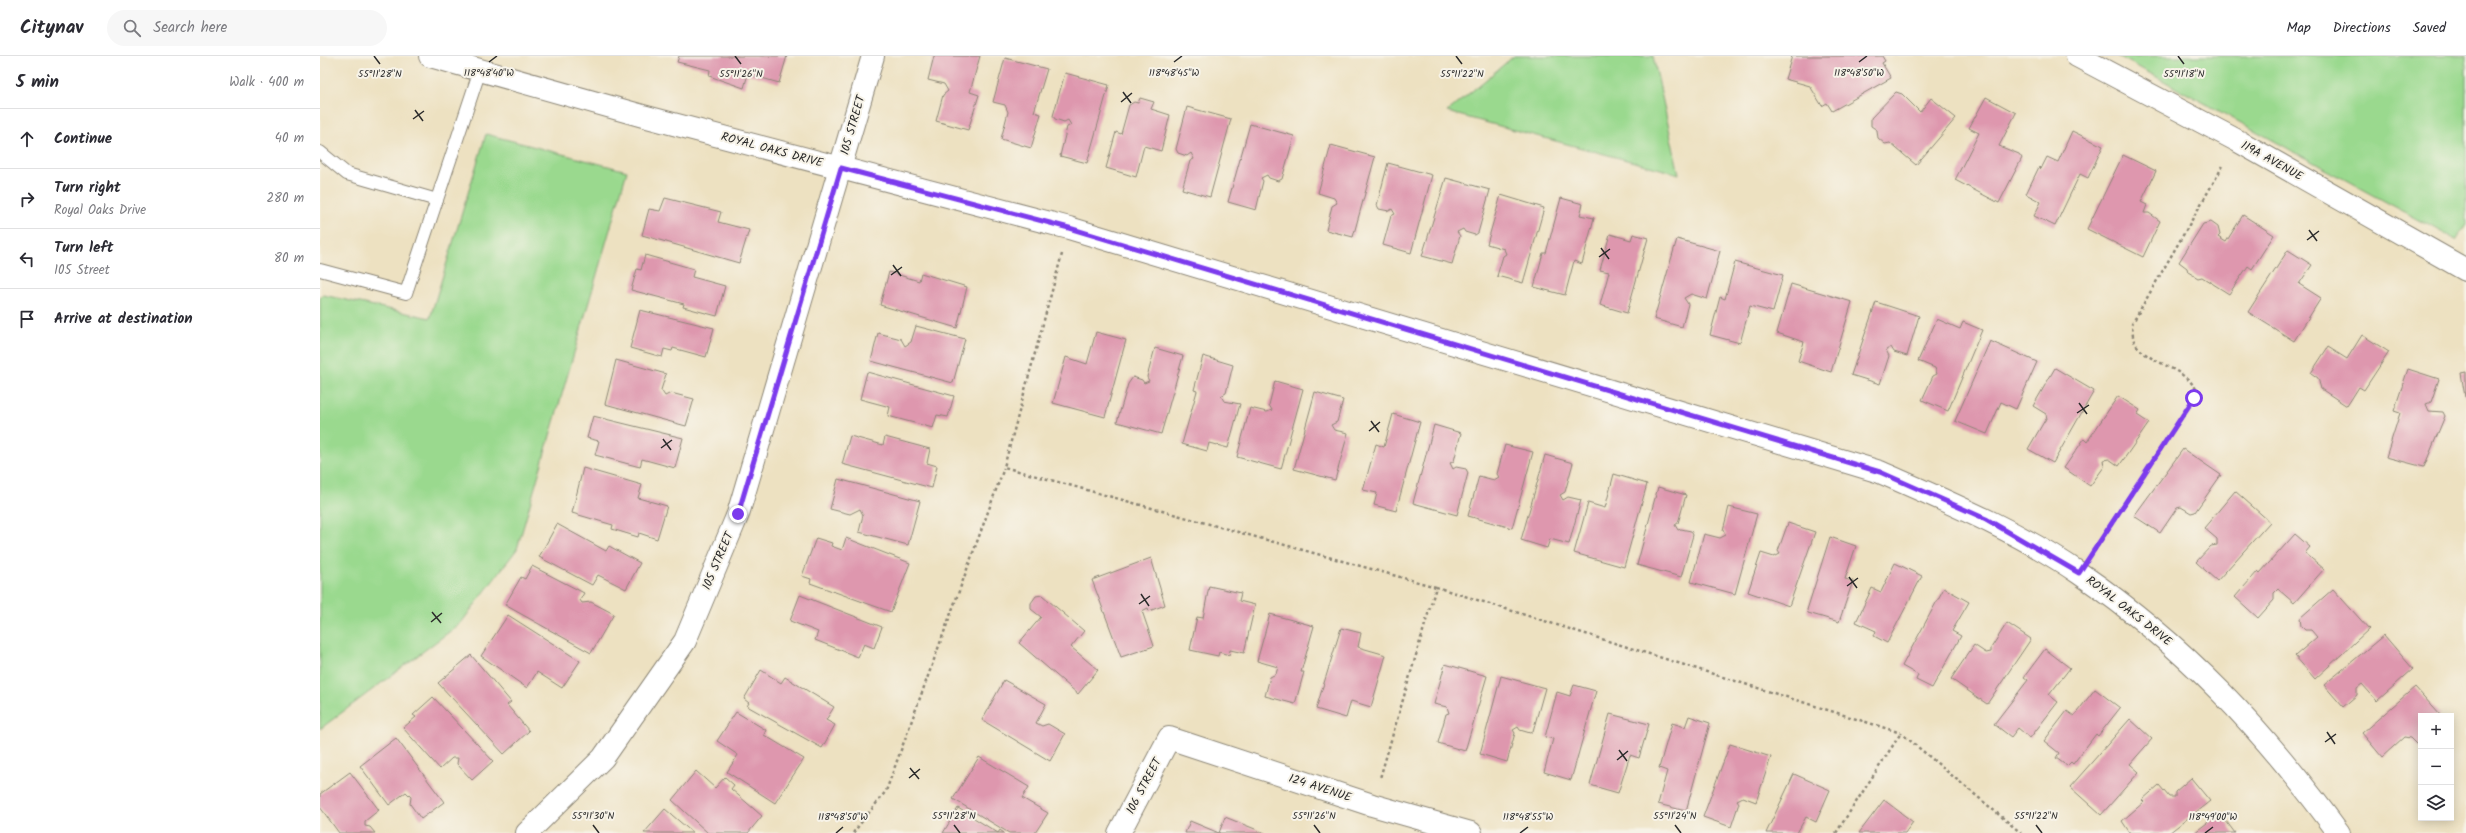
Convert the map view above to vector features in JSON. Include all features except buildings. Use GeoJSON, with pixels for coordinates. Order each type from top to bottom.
{"type":"FeatureCollection","features":[{"type":"Feature","properties":{"kind":"street","name":"ROYAL OAKS DRIVE"},"geometry":{"type":"LineString","coordinates":[[430,56],[841,168],[1069,228],[1880,472],[1986,519],[2079,573],[2180,651],[2237,707],[2291,769],[2339,833]]}},
{"type":"Feature","properties":{"kind":"street","name":"105 STREET"},"geometry":{"type":"LineString","coordinates":[[527,833],[603,758],[685,641],[738,514],[873,56]]}},
{"type":"Feature","properties":{"kind":"street","name":"119A AVENUE"},"geometry":{"type":"LineString","coordinates":[[2077,56],[2238,141],[2466,270]]}},
{"type":"Feature","properties":{"kind":"street","name":"124 AVENUE"},"geometry":{"type":"LineString","coordinates":[[1169,738],[1372,805],[1471,833]]}},
{"type":"Feature","properties":{"kind":"street","name":"106 STREET"},"geometry":{"type":"LineString","coordinates":[[1119,833],[1169,738]]}},
{"type":"Feature","properties":{"kind":"lane"},"geometry":{"type":"LineString","coordinates":[[320,270],[406,293],[480,70]]}},
{"type":"Feature","properties":{"kind":"lane"},"geometry":{"type":"LineString","coordinates":[[320,152],[347,174],[437,200]]}},
{"type":"Feature","properties":{"kind":"path"},"geometry":{"type":"LineString","coordinates":[[2079,573],[2194,398],[2196,389],[2189,378],[2144,353],[2134,342],[2132,324],[2238,141]]}},
{"type":"Feature","properties":{"kind":"path"},"geometry":{"type":"LineString","coordinates":[[853,833],[886,791],[1004,467],[1069,228]]}},
{"type":"Feature","properties":{"kind":"path"},"geometry":{"type":"LineString","coordinates":[[1004,467],[1436,587],[1901,733],[2021,833]]}},
{"type":"Feature","properties":{"kind":"path"},"geometry":{"type":"LineString","coordinates":[[1372,805],[1436,587]]}},
{"type":"Feature","properties":{"kind":"path"},"geometry":{"type":"LineString","coordinates":[[1836,833],[1901,733]]}},
{"type":"Feature","properties":{"kind":"green space"},"geometry":{"type":"Polygon","coordinates":[[[1514,56],[1653,56],[1679,174],[1447,112],[1514,56]]]}},
{"type":"Feature","properties":{"kind":"green space"},"geometry":{"type":"Polygon","coordinates":[[[2118,56],[2466,56],[2466,225],[2456,240],[2118,56]]]}},
{"type":"Feature","properties":{"kind":"green space"},"geometry":{"type":"Polygon","coordinates":[[[486,134],[627,171],[517,549],[461,623],[320,729],[320,298],[323,295],[430,318],[486,134]]]}},
{"type":"Feature","properties":{"kind":"route"},"geometry":{"type":"LineString","coordinates":[[738,514],[841,168],[1069,228],[1880,472],[1986,519],[2079,573],[2194,398]]}}]}
